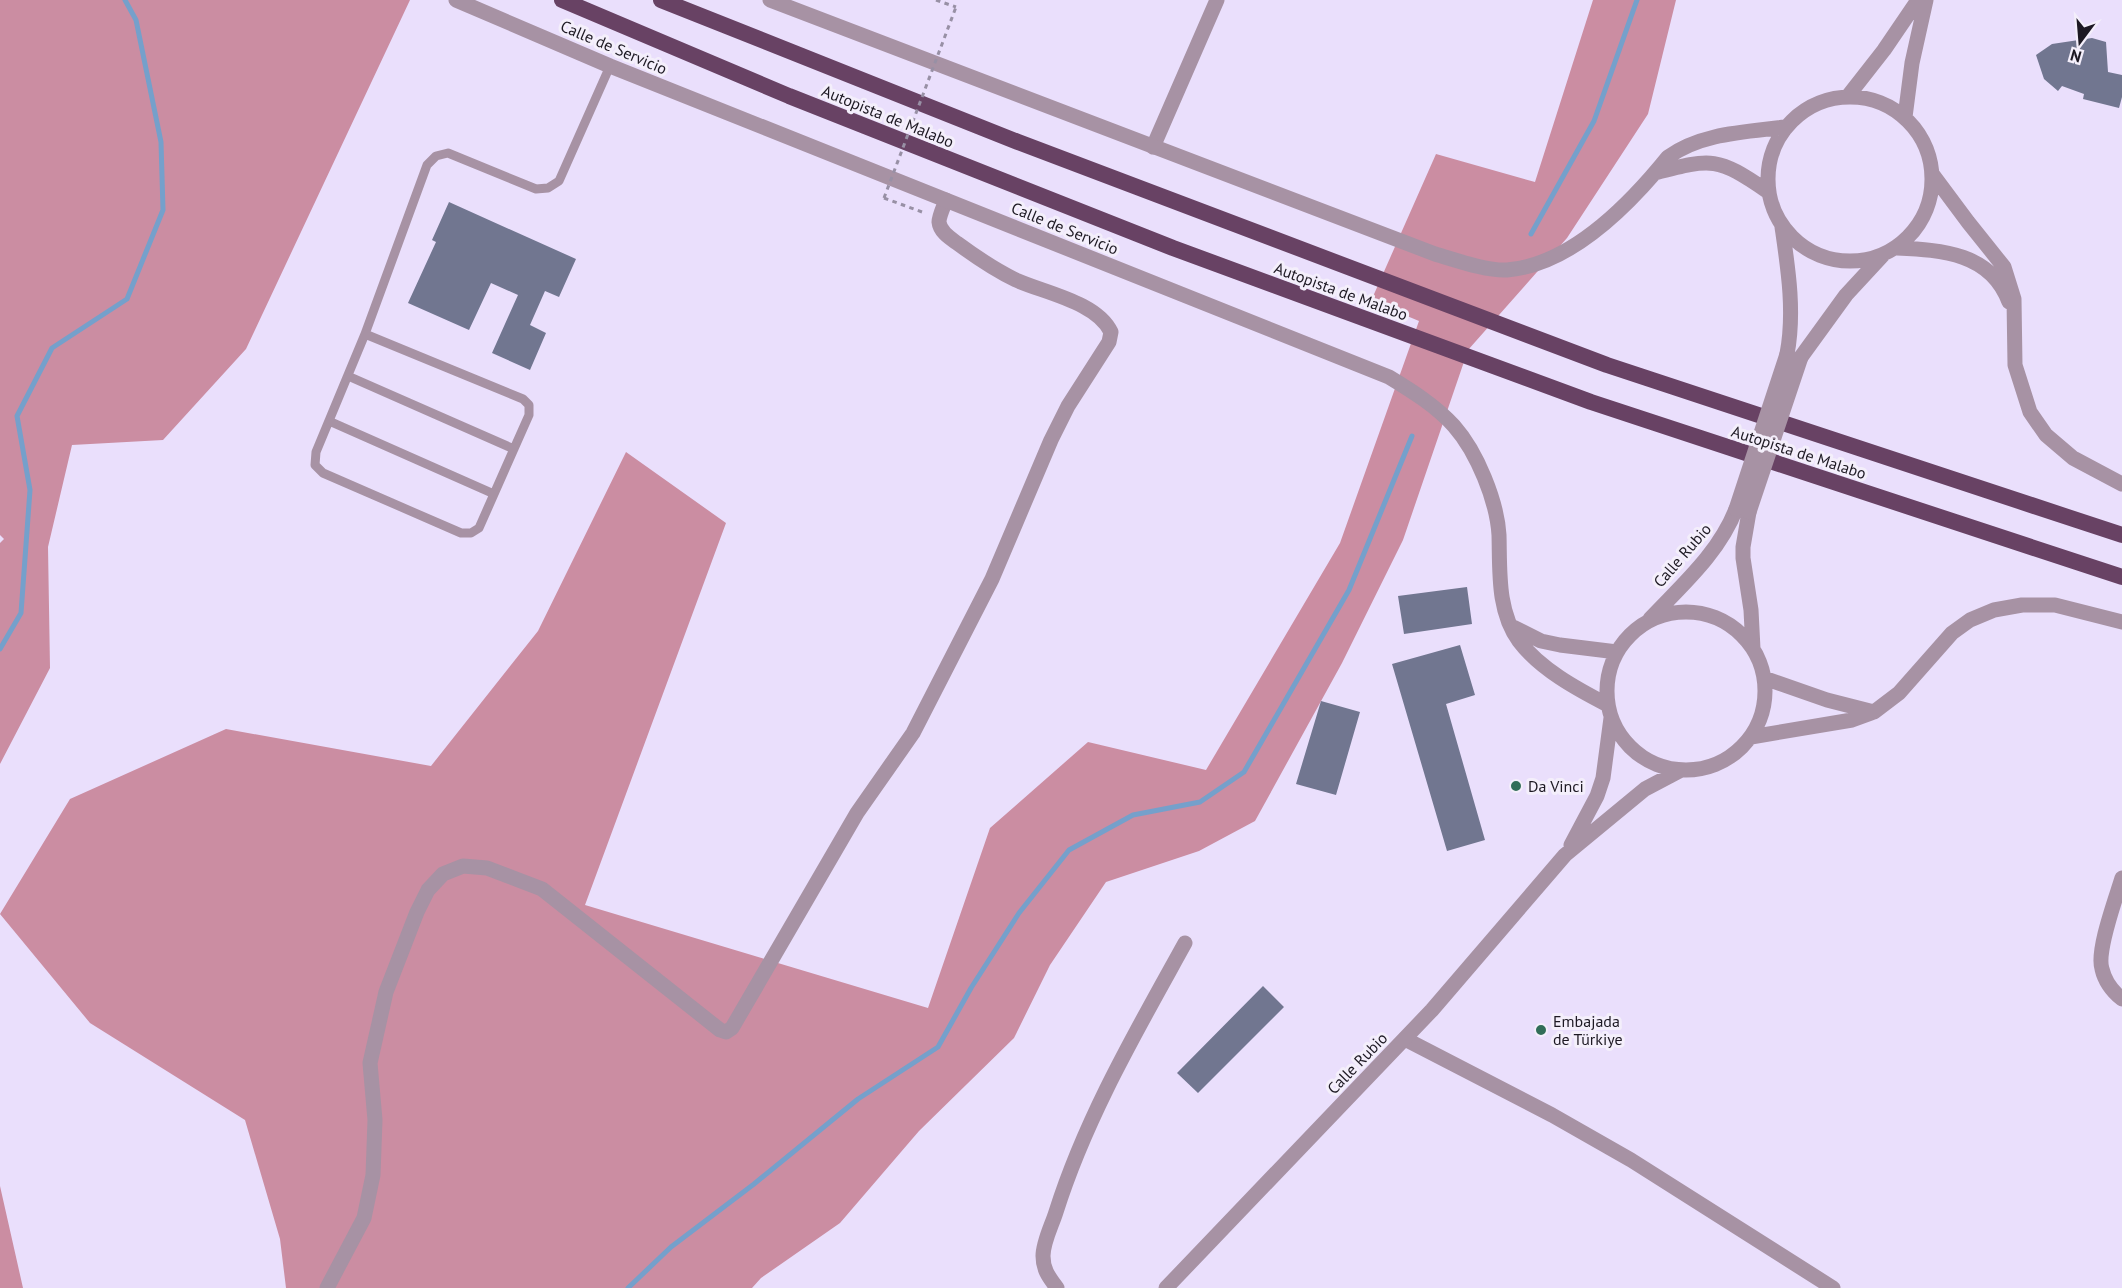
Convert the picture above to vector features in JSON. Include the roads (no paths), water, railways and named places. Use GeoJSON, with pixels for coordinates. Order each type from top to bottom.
{"type":"FeatureCollection","features":[{"type":"Feature","properties":{"kind":"highway","name":"Autopista de Malabo"},"geometry":{"type":"LineString","coordinates":[[562,0],[789,96],[1184,252],[1591,402],[2122,577]]}},
{"type":"Feature","properties":{"kind":"highway","name":"Autopista de Malabo"},"geometry":{"type":"LineString","coordinates":[[661,0],[1018,142],[1606,365],[2122,535]]}},
{"type":"Feature","properties":{"kind":"street","name":"Calle de Servicio"},"geometry":{"type":"LineString","coordinates":[[456,0],[610,66],[1389,377],[1425,400],[1454,426],[1478,462],[1490,493],[1498,531],[1500,583],[1504,607],[1519,640],[1534,657],[1610,711]]}},
{"type":"Feature","properties":{"kind":"street"},"geometry":{"type":"LineString","coordinates":[[770,0],[1435,254],[1474,265],[1505,270],[1535,265],[1567,249],[1608,221],[1668,157],[1688,146],[1718,137],[1785,127]]}},
{"type":"Feature","properties":{"kind":"street"},"geometry":{"type":"LineString","coordinates":[[1153,147],[1217,0]]}},
{"type":"Feature","properties":{"kind":"street"},"geometry":{"type":"LineString","coordinates":[[1848,96],[1884,50],[1918,0]]}},
{"type":"Feature","properties":{"kind":"street"},"geometry":{"type":"LineString","coordinates":[[1905,117],[1912,63],[1926,0]]}},
{"type":"Feature","properties":{"kind":"street"},"geometry":{"type":"LineString","coordinates":[[1890,251],[1917,228],[1929,203],[1933,175],[1929,154],[1919,134],[1905,117],[1888,105],[1868,98],[1848,96],[1824,100],[1813,105],[1785,127],[1773,146],[1767,168],[1767,191],[1782,226],[1802,246],[1827,258],[1856,261],[1890,251],[1930,249],[1959,255],[1992,273],[2005,291],[2014,315]]}},
{"type":"Feature","properties":{"kind":"street"},"geometry":{"type":"LineString","coordinates":[[1655,173],[1692,164],[1717,163],[1740,172],[1767,191]]}},
{"type":"Feature","properties":{"kind":"street"},"geometry":{"type":"LineString","coordinates":[[1933,175],[2004,267],[2014,299],[2015,366],[2030,412],[2046,435],[2073,458],[2122,484]]}},
{"type":"Feature","properties":{"kind":"street"},"geometry":{"type":"LineString","coordinates":[[327,1288],[364,1218],[373,1175],[375,1120],[369,1063],[386,992],[417,912],[428,890],[443,874],[463,866],[487,868],[542,889],[720,1030],[726,1032],[732,1028],[768,969],[857,813],[913,733],[992,579],[1055,432],[1068,406],[1109,342],[1111,332],[1108,324],[1094,312],[1070,300],[1016,280],[980,261],[948,237],[939,222],[945,200]]}},
{"type":"Feature","properties":{"kind":"street","name":"Calle Rubio"},"geometry":{"type":"LineString","coordinates":[[1782,226],[1794,355]]}},
{"type":"Feature","properties":{"kind":"street","name":"Calle Rubio"},"geometry":{"type":"LineString","coordinates":[[1753,649],[1751,610],[1743,547],[1743,510],[1794,355],[1846,295],[1890,251]]}},
{"type":"Feature","properties":{"kind":"street","name":"Calle Rubio"},"geometry":{"type":"LineString","coordinates":[[1646,623],[1718,545],[1743,510]]}},
{"type":"Feature","properties":{"kind":"street"},"geometry":{"type":"LineString","coordinates":[[1751,736],[1852,720],[1874,712],[1899,693],[1952,633],[1970,620],[1994,610],[2022,604],[2055,605],[2122,622]]}},
{"type":"Feature","properties":{"kind":"street"},"geometry":{"type":"LineString","coordinates":[[1693,613],[1716,619],[1737,631],[1753,649],[1764,678],[1765,698],[1760,718],[1751,736],[1732,756],[1707,767],[1681,770],[1658,765],[1638,754],[1622,738],[1610,711],[1607,687],[1610,669],[1617,652],[1630,636],[1646,623],[1669,614],[1693,613]]}},
{"type":"Feature","properties":{"kind":"street"},"geometry":{"type":"LineString","coordinates":[[1511,626],[1541,640],[1560,645],[1617,652]]}},
{"type":"Feature","properties":{"kind":"street"},"geometry":{"type":"LineString","coordinates":[[1764,678],[1827,700],[1874,712]]}},
{"type":"Feature","properties":{"kind":"street","name":"Calle Rubio"},"geometry":{"type":"LineString","coordinates":[[1565,855],[1597,796],[1603,778],[1610,711]]}},
{"type":"Feature","properties":{"kind":"street","name":"Calle Rubio"},"geometry":{"type":"LineString","coordinates":[[1166,1288],[1432,1010],[1565,855],[1638,794],[1681,770]]}},
{"type":"Feature","properties":{"kind":"street"},"geometry":{"type":"LineString","coordinates":[[2122,878],[2103,947],[2101,967],[2111,990],[2122,999]]}},
{"type":"Feature","properties":{"kind":"street"},"geometry":{"type":"LineString","coordinates":[[1057,1288],[1045,1273],[1043,1254],[1060,1198],[1084,1139],[1123,1056],[1185,943]]}},
{"type":"Feature","properties":{"kind":"street"},"geometry":{"type":"LineString","coordinates":[[1405,1039],[1551,1115],[1631,1160],[1833,1288]]}},
{"type":"Feature","properties":{"kind":"lane"},"geometry":{"type":"LineString","coordinates":[[365,334],[523,399],[529,405],[529,415],[494,494],[478,528],[471,533],[461,533],[323,472],[315,465],[316,452],[365,334],[424,176],[432,161],[436,156],[448,153],[536,189],[548,188],[559,181],[610,66]]}},
{"type":"Feature","properties":{"kind":"lane"},"geometry":{"type":"LineString","coordinates":[[348,376],[514,449]]}},
{"type":"Feature","properties":{"kind":"lane"},"geometry":{"type":"LineString","coordinates":[[329,421],[494,494]]}},
{"type":"Feature","properties":{"kind":"waterway"},"geometry":{"type":"LineString","coordinates":[[0,649],[21,613],[30,490],[17,416],[52,348],[127,299],[163,210],[161,142],[136,20],[125,0]]}},
{"type":"Feature","properties":{"kind":"waterway"},"geometry":{"type":"LineString","coordinates":[[1531,234],[1594,121],[1637,0]]}},
{"type":"Feature","properties":{"kind":"waterway"},"geometry":{"type":"LineString","coordinates":[[628,1288],[671,1247],[754,1184],[858,1099],[938,1047],[971,988],[1019,913],[1069,850],[1133,815],[1200,802],[1244,772],[1349,590],[1412,436]]}},
{"type":"Feature","properties":{"kind":"place","name":"Da Vinci"},"geometry":{"type":"Point","coordinates":[1516,786]}},
{"type":"Feature","properties":{"kind":"place","name":"Embajada de Türkiye"},"geometry":{"type":"Point","coordinates":[1541,1030]}}]}
